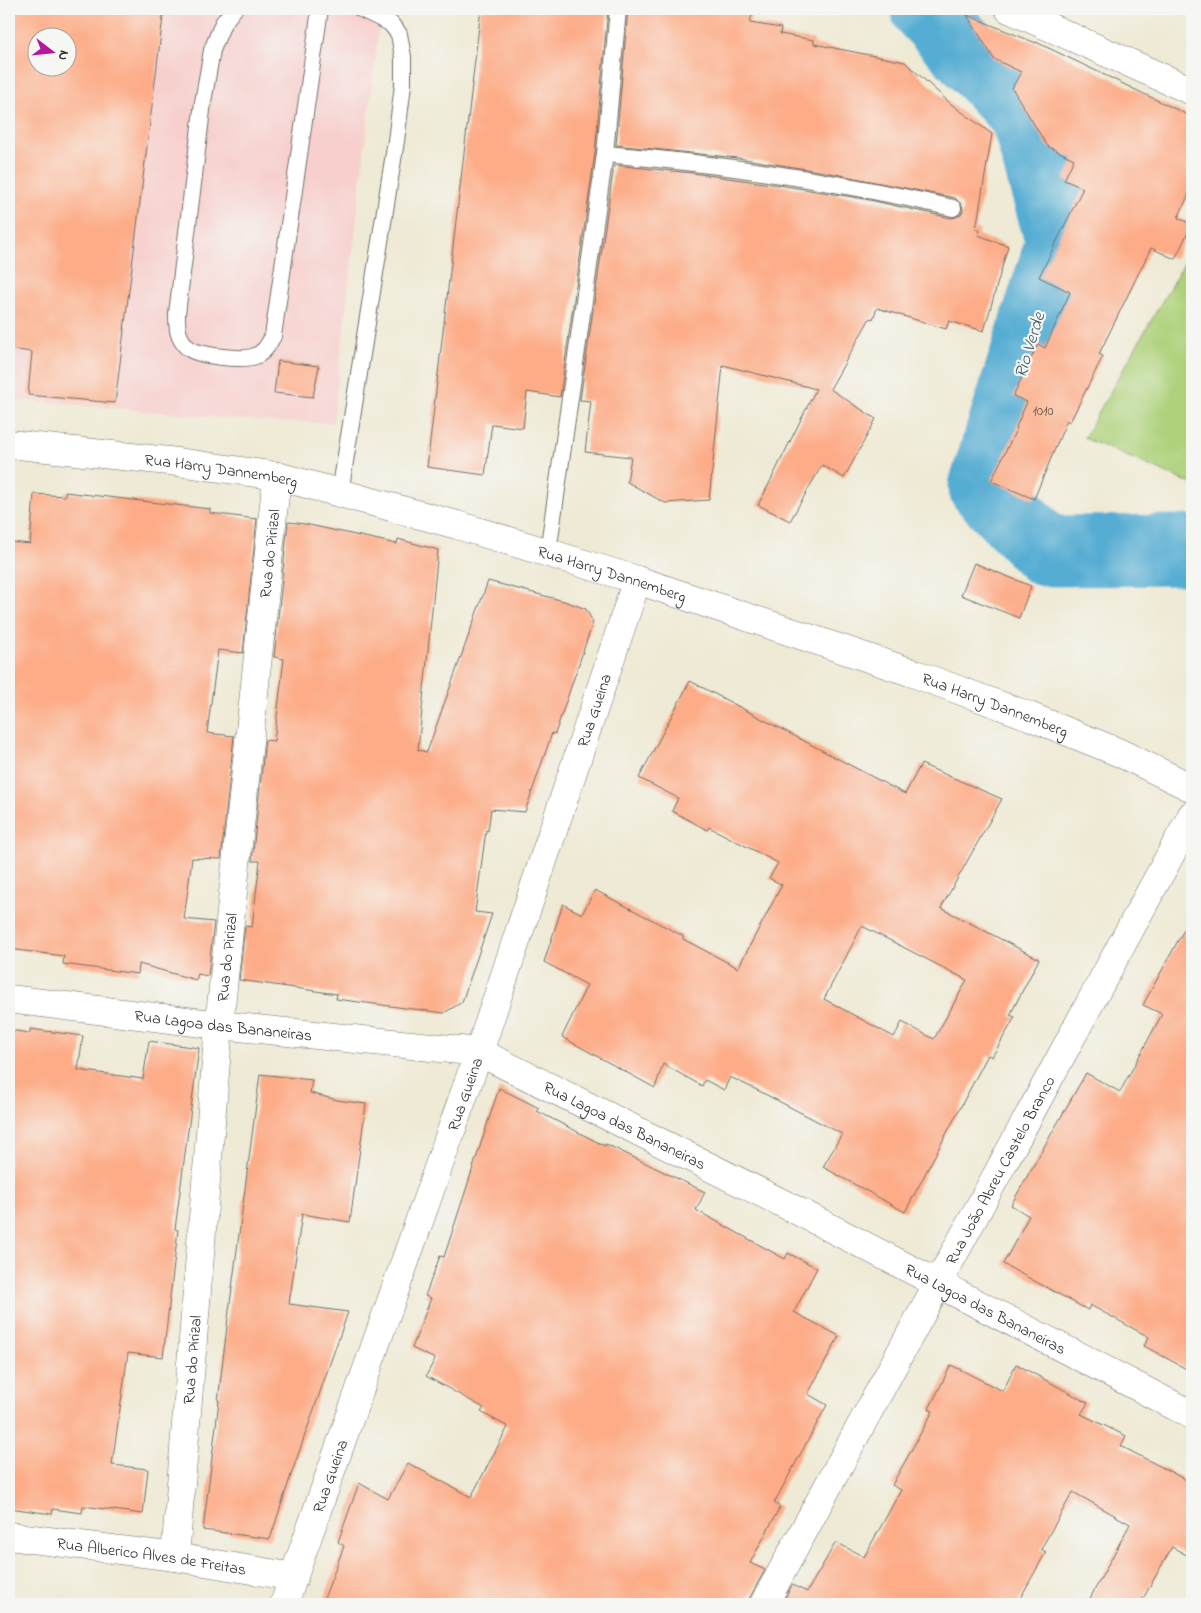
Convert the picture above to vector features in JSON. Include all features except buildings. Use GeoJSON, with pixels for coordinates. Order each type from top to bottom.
{"type":"FeatureCollection","features":[{"type":"Feature","properties":{"kind":"street"},"geometry":{"type":"LineString","coordinates":[[1008,9],[1192,91]]}},
{"type":"Feature","properties":{"kind":"street","name":"Rua Harry Dannemberg"},"geometry":{"type":"LineString","coordinates":[[9,444],[178,462],[277,476],[548,552],[638,580],[910,672],[1029,716],[1120,753],[1192,788]]}},
{"type":"Feature","properties":{"kind":"street","name":"Rua do Pirizal"},"geometry":{"type":"LineString","coordinates":[[176,1557],[219,1025],[277,476]]}},
{"type":"Feature","properties":{"kind":"street","name":"Rua Gueina"},"geometry":{"type":"LineString","coordinates":[[284,1604],[479,1052],[638,580]]}},
{"type":"Feature","properties":{"kind":"street","name":"Rua João Abreu Castelo Branco"},"geometry":{"type":"LineString","coordinates":[[764,1604],[1192,815]]}},
{"type":"Feature","properties":{"kind":"street","name":"Rua Lagoa das Bananeiras"},"geometry":{"type":"LineString","coordinates":[[9,999],[219,1025],[479,1052],[938,1282],[1192,1415]]}},
{"type":"Feature","properties":{"kind":"street","name":"Rua Alberico Alves de Freitas"},"geometry":{"type":"LineString","coordinates":[[9,1536],[176,1557],[294,1577]]}},
{"type":"Feature","properties":{"kind":"lane"},"geometry":{"type":"LineString","coordinates":[[234,9],[223,23],[212,50],[204,94],[177,314],[177,330],[181,340],[188,348],[234,358],[254,356],[266,349],[273,336],[320,9]]}},
{"type":"Feature","properties":{"kind":"lane"},"geometry":{"type":"LineString","coordinates":[[340,493],[403,85],[403,58],[399,34],[390,22],[361,9]]}},
{"type":"Feature","properties":{"kind":"lane"},"geometry":{"type":"LineString","coordinates":[[548,552],[606,154],[618,9]]}},
{"type":"Feature","properties":{"kind":"lane"},"geometry":{"type":"LineString","coordinates":[[606,154],[786,174],[892,193],[953,208]]}},
{"type":"Feature","properties":{"kind":"shaded area"},"geometry":{"type":"Polygon","coordinates":[[[9,9],[381,9],[333,423],[274,422],[9,399],[9,9]]]}},
{"type":"Feature","properties":{"kind":"green space"},"geometry":{"type":"Polygon","coordinates":[[[1192,249],[1192,484],[1084,438],[1192,249]]]}},
{"type":"Feature","properties":{"kind":"waterway","name":"Rio Verde"},"geometry":{"type":"LineString","coordinates":[[926,9],[1025,115],[1061,242],[984,487],[1046,551],[1192,550]]}}]}
